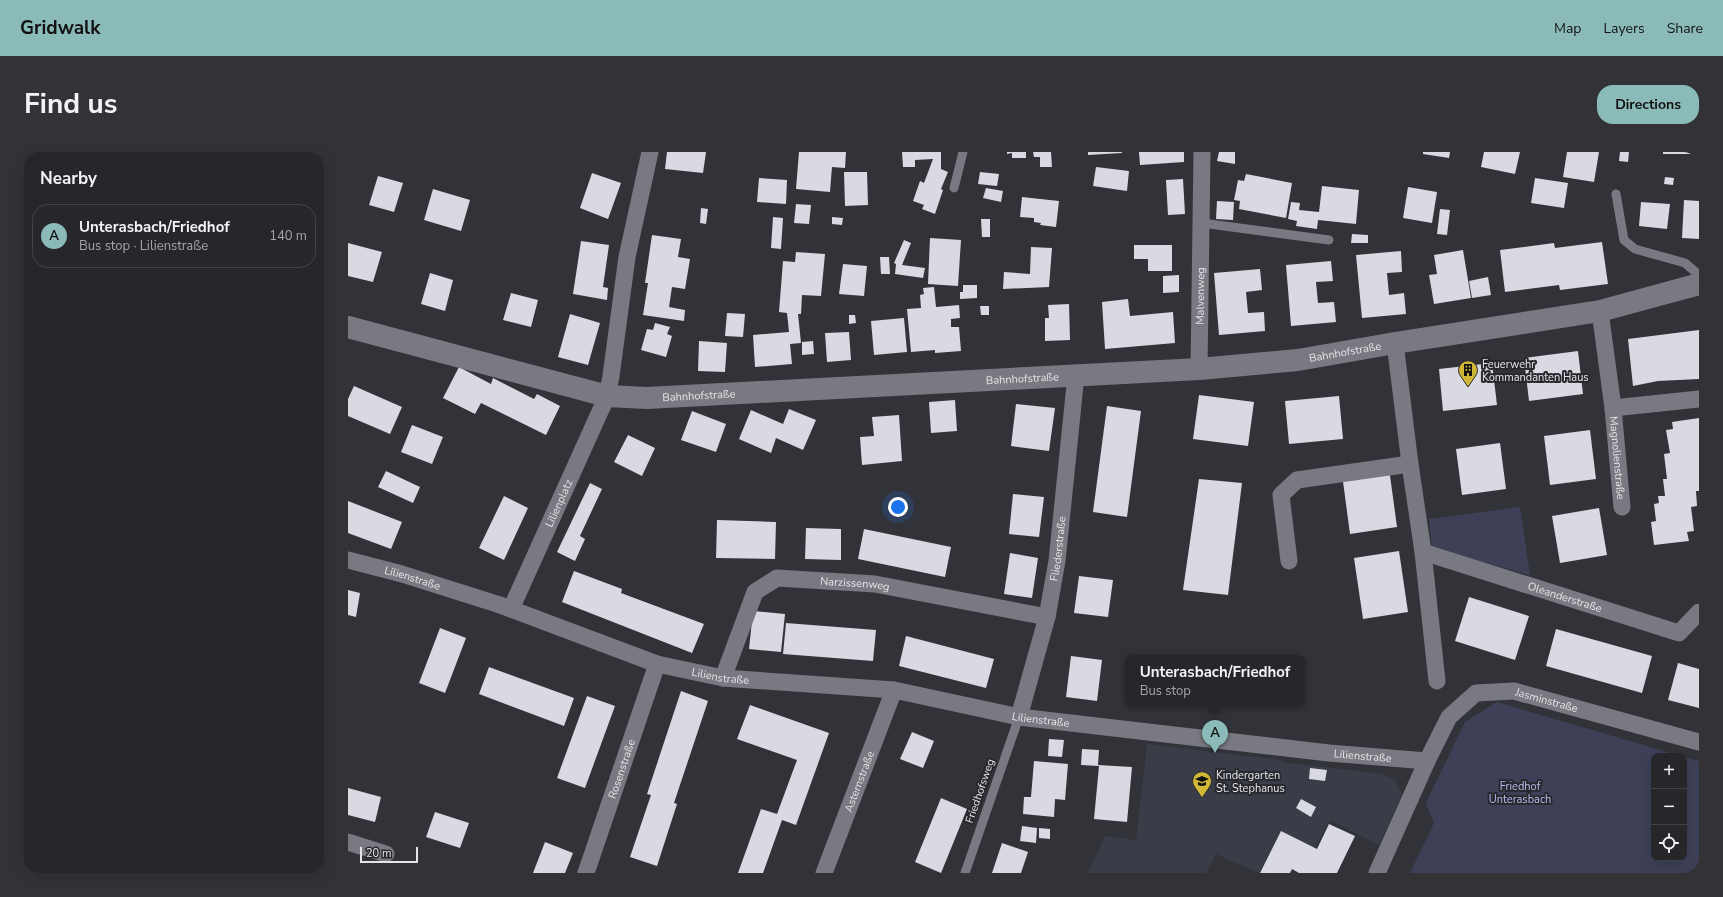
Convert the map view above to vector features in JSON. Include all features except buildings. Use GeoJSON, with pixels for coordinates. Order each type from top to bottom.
{"type":"FeatureCollection","features":[{"type":"Feature","properties":{"kind":"street","name":"Lilienplatz"},"geometry":{"type":"LineString","coordinates":[[505,607],[607,396],[612,376],[628,257],[650,152]]}},
{"type":"Feature","properties":{"kind":"street","name":"Malvenweg"},"geometry":{"type":"LineString","coordinates":[[1200,369],[1202,152]]}},
{"type":"Feature","properties":{"kind":"street","name":"Bahnhofstraße"},"geometry":{"type":"LineString","coordinates":[[348,327],[607,396],[647,398],[1200,369],[1298,360],[1395,343],[1600,311],[1699,284]]}},
{"type":"Feature","properties":{"kind":"street","name":"Magnolienstraße"},"geometry":{"type":"LineString","coordinates":[[1600,311],[1613,408],[1622,507]]}},
{"type":"Feature","properties":{"kind":"street"},"geometry":{"type":"LineString","coordinates":[[1395,343],[1423,552],[1437,681]]}},
{"type":"Feature","properties":{"kind":"street","name":"Fliederstraße"},"geometry":{"type":"LineString","coordinates":[[1019,717],[1047,617],[1057,561],[1076,375]]}},
{"type":"Feature","properties":{"kind":"street","name":"Magnolienstraße"},"geometry":{"type":"LineString","coordinates":[[1613,408],[1699,399]]}},
{"type":"Feature","properties":{"kind":"street"},"geometry":{"type":"LineString","coordinates":[[1289,561],[1281,495],[1296,480],[1410,464]]}},
{"type":"Feature","properties":{"kind":"street","name":"Oleanderstraße"},"geometry":{"type":"LineString","coordinates":[[1423,552],[1679,633],[1699,612]]}},
{"type":"Feature","properties":{"kind":"street","name":"Lilienstraße"},"geometry":{"type":"LineString","coordinates":[[348,560],[402,574],[505,607]]}},
{"type":"Feature","properties":{"kind":"street","name":"Narzissenweg"},"geometry":{"type":"LineString","coordinates":[[723,678],[755,592],[777,578],[875,584],[1047,617]]}},
{"type":"Feature","properties":{"kind":"street"},"geometry":{"type":"LineString","coordinates":[[505,607],[657,664]]}},
{"type":"Feature","properties":{"kind":"street","name":"Lilienstraße"},"geometry":{"type":"LineString","coordinates":[[657,664],[723,678],[894,690],[1019,717],[1329,753],[1427,761]]}},
{"type":"Feature","properties":{"kind":"street","name":"Rosenstraße"},"geometry":{"type":"LineString","coordinates":[[586,873],[657,664]]}},
{"type":"Feature","properties":{"kind":"street","name":"Asternstraße"},"geometry":{"type":"LineString","coordinates":[[824,873],[894,690]]}},
{"type":"Feature","properties":{"kind":"street","name":"Jasminstraße"},"geometry":{"type":"LineString","coordinates":[[1377,873],[1427,761],[1449,717],[1476,693],[1514,691],[1699,742]]}},
{"type":"Feature","properties":{"kind":"street"},"geometry":{"type":"LineString","coordinates":[[348,842],[386,854]]}},
{"type":"Feature","properties":{"kind":"lane"},"geometry":{"type":"LineString","coordinates":[[954,188],[963,152]]}},
{"type":"Feature","properties":{"kind":"lane"},"geometry":{"type":"LineString","coordinates":[[1616,194],[1624,240],[1635,249],[1684,263],[1699,275]]}},
{"type":"Feature","properties":{"kind":"lane"},"geometry":{"type":"LineString","coordinates":[[1202,223],[1329,240]]}},
{"type":"Feature","properties":{"kind":"lane","name":"Friedhofsweg"},"geometry":{"type":"LineString","coordinates":[[965,873],[1019,717]]}},
{"type":"Feature","properties":{"kind":"shaded area","name":"Kindergarten St. Stephanus"},"geometry":{"type":"Polygon","coordinates":[[[1147,744],[1384,774],[1395,781],[1402,794],[1379,845],[1330,820],[1315,848],[1281,831],[1259,873],[1216,854],[1206,873],[1088,873],[1105,836],[1136,840],[1147,744]]]}},
{"type":"Feature","properties":{"kind":"green space"},"geometry":{"type":"Polygon","coordinates":[[[1520,507],[1530,575],[1432,548],[1429,519],[1520,507]]]}},
{"type":"Feature","properties":{"kind":"green space","name":"Friedhof Unterasbach"},"geometry":{"type":"Polygon","coordinates":[[[1497,702],[1671,753],[1651,753],[1651,861],[1687,861],[1687,758],[1699,761],[1699,873],[1410,873],[1434,823],[1426,803],[1465,722],[1497,702]]]}},
{"type":"Feature","properties":{"kind":"place","name":"Feuerwehr Kommandanten Haus"},"geometry":{"type":"Point","coordinates":[1468,387]}},
{"type":"Feature","properties":{"kind":"place","name":"Unterasbach/Friedhof"},"geometry":{"type":"Point","coordinates":[1215,753]}},
{"type":"Feature","properties":{"kind":"place","name":"Kindergarten St. Stephanus"},"geometry":{"type":"Point","coordinates":[1202,798]}}]}
